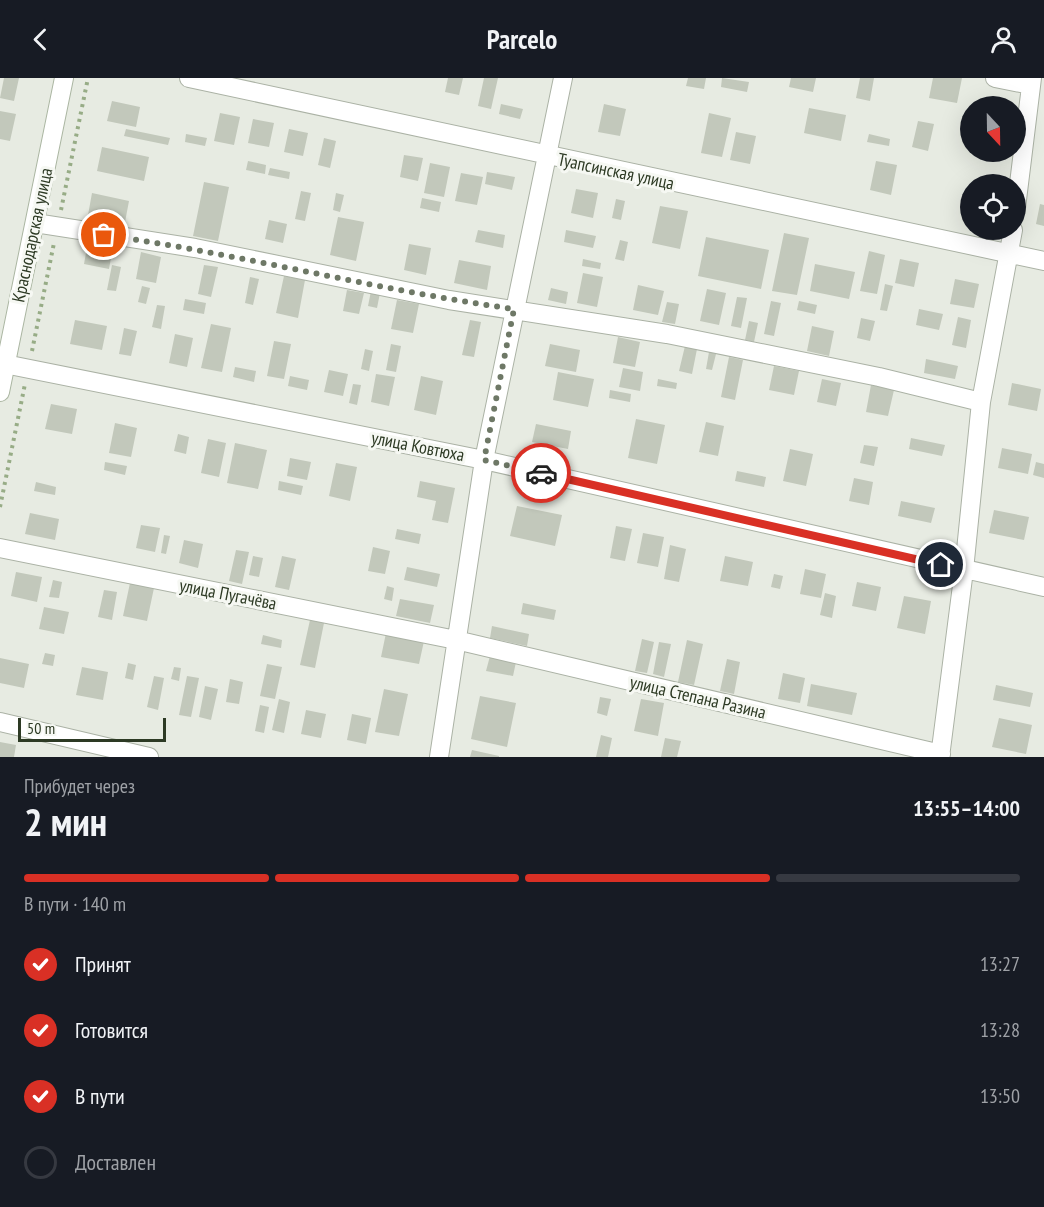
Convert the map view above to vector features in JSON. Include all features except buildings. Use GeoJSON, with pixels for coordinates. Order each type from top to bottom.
{"type":"FeatureCollection","features":[{"type":"Feature","properties":{"kind":"street","name":"Краснодарская улица"},"geometry":{"type":"LineString","coordinates":[[0,392],[3,364],[64,78]]}},
{"type":"Feature","properties":{"kind":"street","name":"Туапсинская улица"},"geometry":{"type":"LineString","coordinates":[[189,78],[1044,261]]}},
{"type":"Feature","properties":{"kind":"street"},"geometry":{"type":"LineString","coordinates":[[439,757],[484,460],[545,156],[563,78]]}},
{"type":"Feature","properties":{"kind":"street"},"geometry":{"type":"LineString","coordinates":[[995,78],[1031,82],[1020,174]]}},
{"type":"Feature","properties":{"kind":"street"},"geometry":{"type":"LineString","coordinates":[[34,223],[195,248],[449,300],[678,336],[879,377],[981,402]]}},
{"type":"Feature","properties":{"kind":"street","name":"улица Степана Разина"},"geometry":{"type":"LineString","coordinates":[[456,640],[940,755],[964,570],[981,402],[1012,240]]}},
{"type":"Feature","properties":{"kind":"street","name":"улица Ковтюха"},"geometry":{"type":"LineString","coordinates":[[3,364],[484,460],[1044,587]]}},
{"type":"Feature","properties":{"kind":"street","name":"улица Пугачёва"},"geometry":{"type":"LineString","coordinates":[[0,548],[456,640]]}},
{"type":"Feature","properties":{"kind":"street"},"geometry":{"type":"LineString","coordinates":[[0,722],[149,757]]}},
{"type":"Feature","properties":{"kind":"path"},"geometry":{"type":"LineString","coordinates":[[0,507],[88,78]]}},
{"type":"Feature","properties":{"kind":"way so far"},"geometry":{"type":"LineString","coordinates":[[104,235],[195,248],[449,300],[514,309],[484,460],[541,473]]}},
{"type":"Feature","properties":{"kind":"route"},"geometry":{"type":"LineString","coordinates":[[541,473],[941,565]]}}]}
